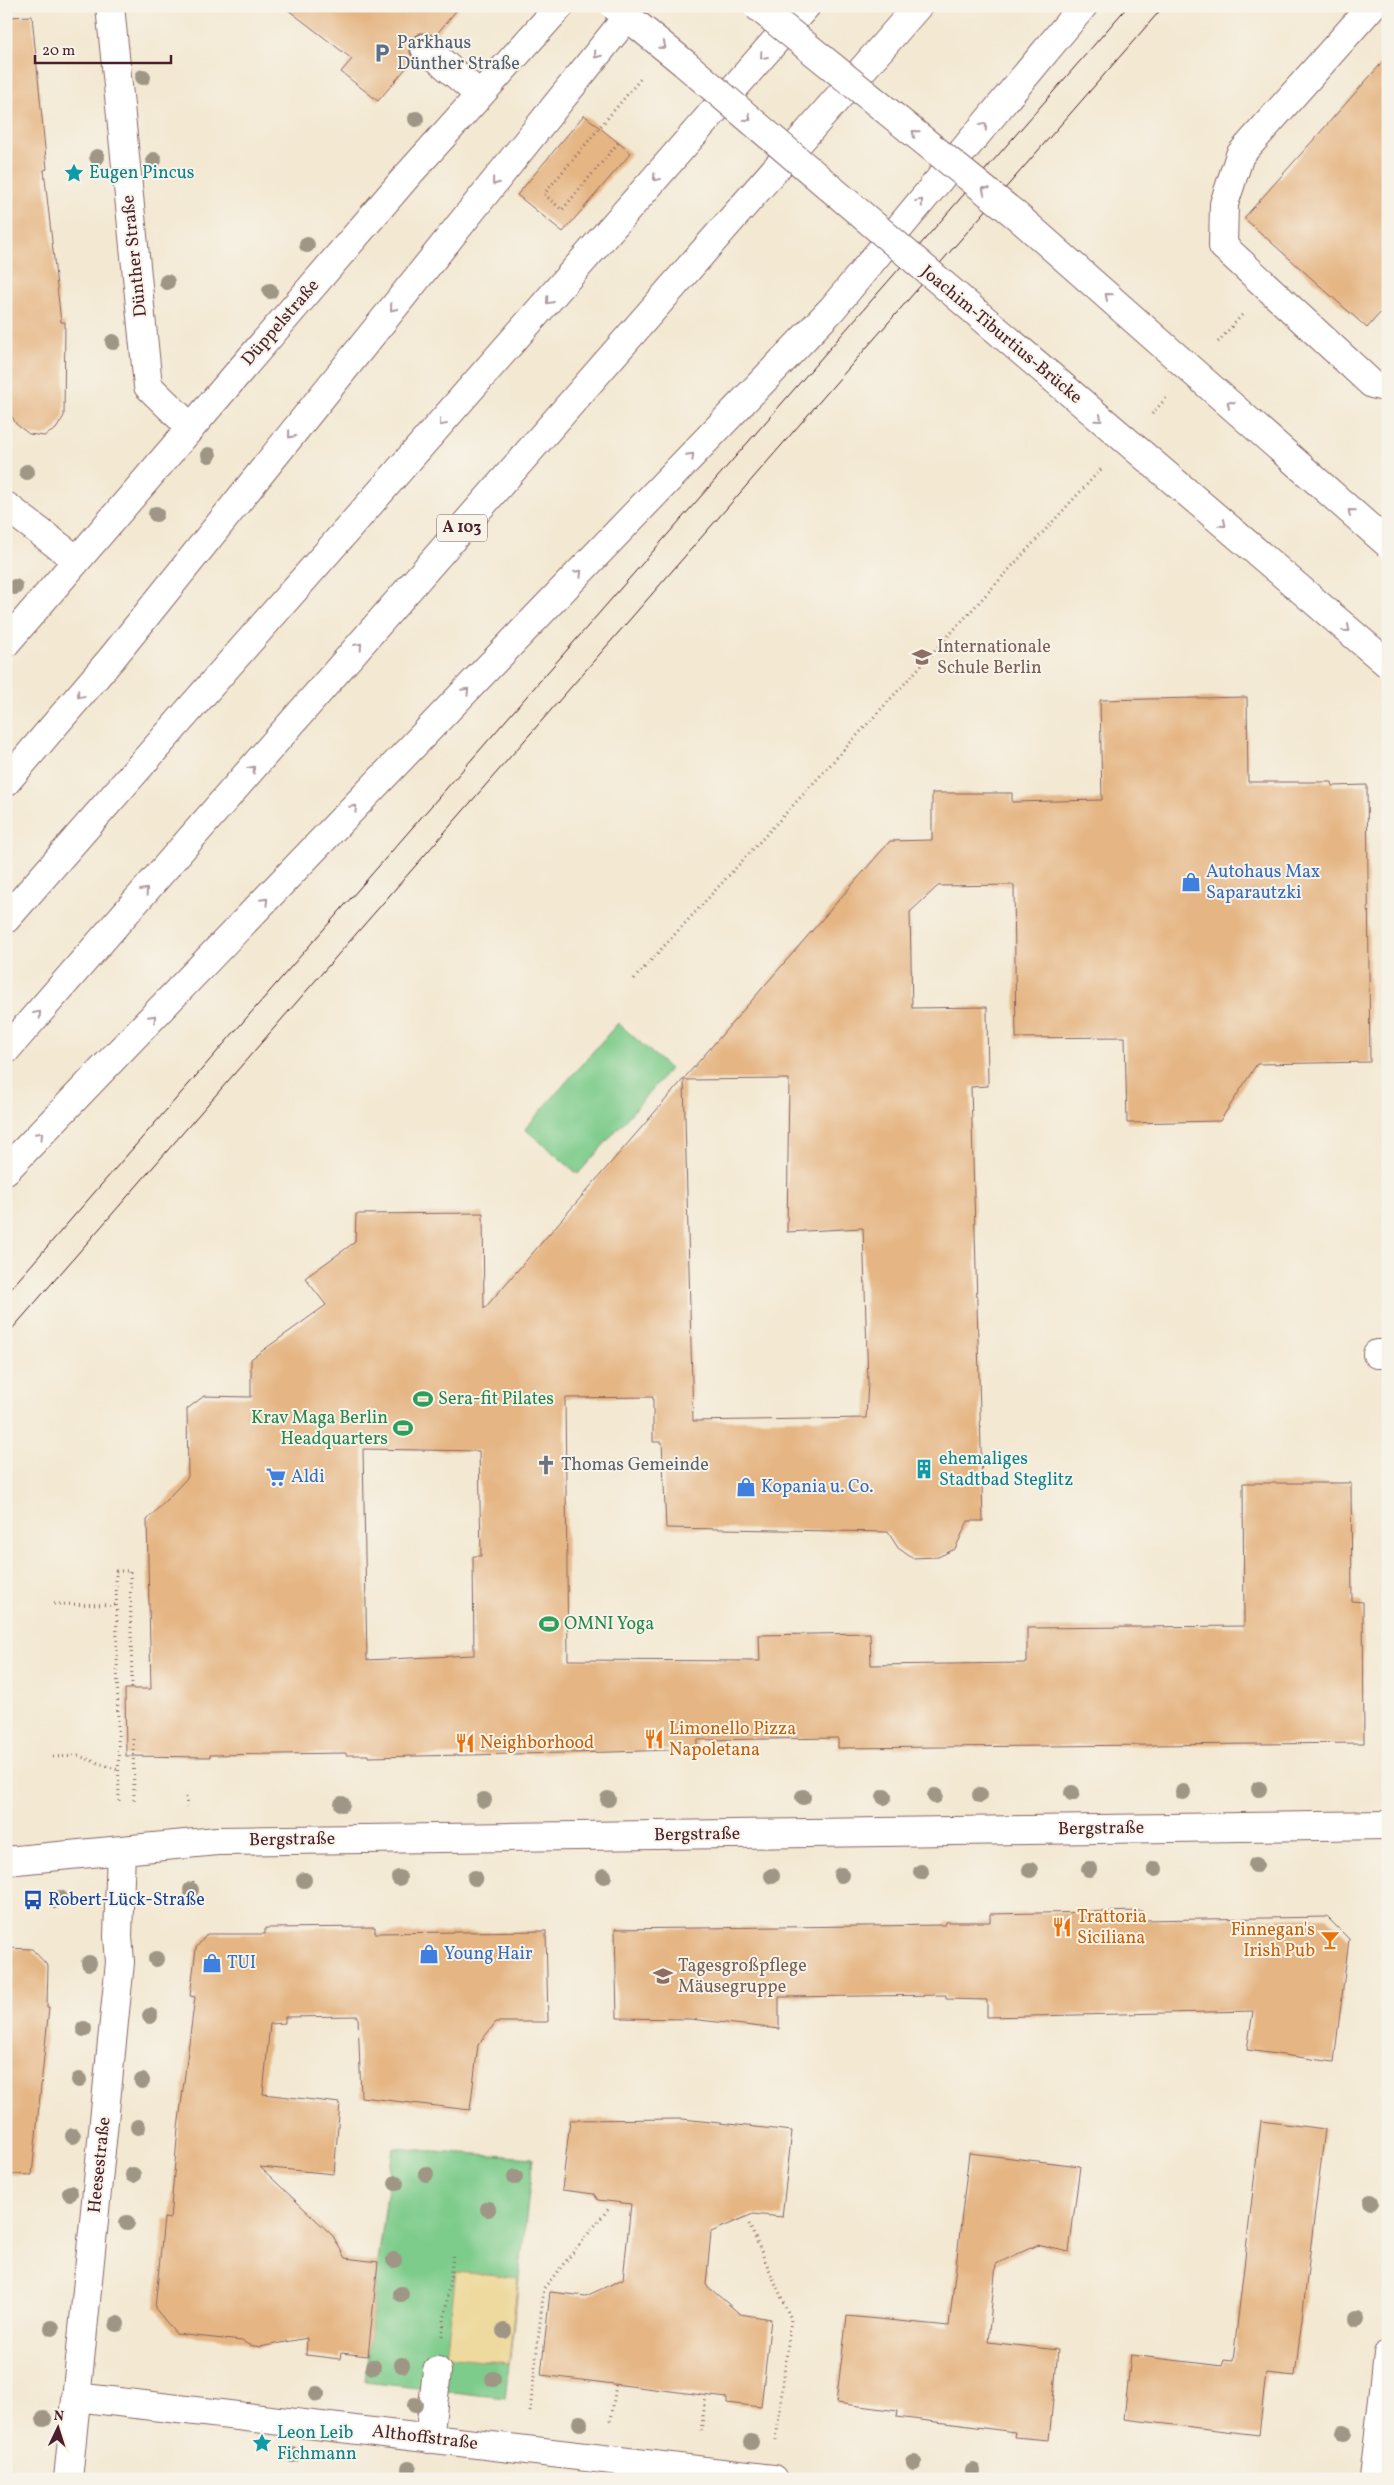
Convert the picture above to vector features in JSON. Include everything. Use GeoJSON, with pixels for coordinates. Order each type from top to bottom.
{"type":"FeatureCollection","features":[{"type":"Feature","properties":{"kind":"main road","name":"Dünther Straße"},"geometry":{"type":"LineString","coordinates":[[110,6],[148,386],[191,428]]}},
{"type":"Feature","properties":{"kind":"main road","name":"Düppelstraße"},"geometry":{"type":"LineString","coordinates":[[6,643],[407,176],[560,6]]}},
{"type":"Feature","properties":{"kind":"main road"},"geometry":{"type":"LineString","coordinates":[[758,6],[1017,216],[1388,544]]}},
{"type":"Feature","properties":{"kind":"main road"},"geometry":{"type":"LineString","coordinates":[[6,919],[806,6]]}},
{"type":"Feature","properties":{"kind":"main road","name":"A 103"},"geometry":{"type":"LineString","coordinates":[[6,1050],[918,6]]}},
{"type":"Feature","properties":{"kind":"main road"},"geometry":{"type":"LineString","coordinates":[[6,1170],[832,308],[1083,6]]}},
{"type":"Feature","properties":{"kind":"main road"},"geometry":{"type":"LineString","coordinates":[[1372,6],[1240,155],[1224,204],[1223,246],[1372,384],[1388,388]]}},
{"type":"Feature","properties":{"kind":"main road"},"geometry":{"type":"LineString","coordinates":[[6,782],[112,658],[626,10]]}},
{"type":"Feature","properties":{"kind":"main road","name":"Joachim-Tiburtius-Brücke"},"geometry":{"type":"LineString","coordinates":[[626,10],[684,63],[889,240],[1388,664]]}},
{"type":"Feature","properties":{"kind":"main road"},"geometry":{"type":"LineString","coordinates":[[424,48],[480,95]]}},
{"type":"Feature","properties":{"kind":"main road"},"geometry":{"type":"LineString","coordinates":[[6,506],[77,560]]}},
{"type":"Feature","properties":{"kind":"main road","name":"Bergstraße"},"geometry":{"type":"LineString","coordinates":[[6,1861],[217,1841],[1388,1825]]}},
{"type":"Feature","properties":{"kind":"main road","name":"Heesestraße"},"geometry":{"type":"LineString","coordinates":[[68,2479],[120,1962],[118,1936],[121,1851]]}},
{"type":"Feature","properties":{"kind":"main road"},"geometry":{"type":"LineString","coordinates":[[1374,2479],[1388,2354]]}},
{"type":"Feature","properties":{"kind":"main road"},"geometry":{"type":"LineString","coordinates":[[430,2439],[438,2371]]}},
{"type":"Feature","properties":{"kind":"main road","name":"Althoffstraße"},"geometry":{"type":"LineString","coordinates":[[76,2397],[773,2479]]}},
{"type":"Feature","properties":{"kind":"path"},"geometry":{"type":"LineString","coordinates":[[618,143],[562,210],[544,194],[632,89]]}},
{"type":"Feature","properties":{"kind":"path"},"geometry":{"type":"LineString","coordinates":[[1214,346],[1268,287]]}},
{"type":"Feature","properties":{"kind":"path"},"geometry":{"type":"LineString","coordinates":[[1147,420],[1167,398]]}},
{"type":"Feature","properties":{"kind":"path"},"geometry":{"type":"LineString","coordinates":[[634,979],[1106,464]]}},
{"type":"Feature","properties":{"kind":"path"},"geometry":{"type":"LineString","coordinates":[[119,1801],[116,1571],[130,1571],[132,1689]]}},
{"type":"Feature","properties":{"kind":"path"},"geometry":{"type":"LineString","coordinates":[[54,1604],[116,1605]]}},
{"type":"Feature","properties":{"kind":"path"},"geometry":{"type":"LineString","coordinates":[[133,1740],[134,1800]]}},
{"type":"Feature","properties":{"kind":"path"},"geometry":{"type":"LineString","coordinates":[[53,1757],[79,1756],[118,1770]]}},
{"type":"Feature","properties":{"kind":"path"},"geometry":{"type":"LineString","coordinates":[[193,1876],[194,1903]]}},
{"type":"Feature","properties":{"kind":"path"},"geometry":{"type":"LineString","coordinates":[[53,1898],[55,1911]]}},
{"type":"Feature","properties":{"kind":"path"},"geometry":{"type":"LineString","coordinates":[[530,2412],[544,2288],[610,2207]]}},
{"type":"Feature","properties":{"kind":"path"},"geometry":{"type":"LineString","coordinates":[[749,2224],[790,2319],[776,2440]]}},
{"type":"Feature","properties":{"kind":"path"},"geometry":{"type":"LineString","coordinates":[[438,2371],[453,2256]]}},
{"type":"Feature","properties":{"kind":"path"},"geometry":{"type":"LineString","coordinates":[[611,2421],[616,2384]]}},
{"type":"Feature","properties":{"kind":"path"},"geometry":{"type":"LineString","coordinates":[[701,2432],[706,2396]]}},
{"type":"Feature","properties":{"kind":"green space"},"geometry":{"type":"Polygon","coordinates":[[[618,1023],[670,1069],[578,1174],[525,1129],[618,1023]]]}},
{"type":"Feature","properties":{"kind":"green space"},"geometry":{"type":"Polygon","coordinates":[[[393,2148],[533,2158],[505,2398],[365,2382],[393,2148]]]}},
{"type":"Feature","properties":{"kind":"sand"},"geometry":{"type":"Polygon","coordinates":[[[456,2272],[518,2278],[509,2363],[446,2356],[456,2272]]]}},
{"type":"Feature","properties":{"kind":"building","name":"Parkhaus Dünther Straße"},"geometry":{"type":"Polygon","coordinates":[[[283,6],[460,6],[435,36],[420,33],[413,38],[410,53],[414,59],[378,101],[341,72],[352,59],[283,6]]]}},
{"type":"Feature","properties":{"kind":"building"},"geometry":{"type":"Polygon","coordinates":[[[32,16],[47,169],[44,170],[61,322],[65,322],[64,416],[56,429],[44,436],[29,434],[16,424],[11,415],[6,412],[6,17],[32,16]]]}},
{"type":"Feature","properties":{"kind":"building"},"geometry":{"type":"Polygon","coordinates":[[[1388,56],[1388,304],[1367,328],[1244,218],[1388,56]]]}},
{"type":"Feature","properties":{"kind":"building"},"geometry":{"type":"Polygon","coordinates":[[[584,115],[631,153],[563,232],[517,195],[584,115]]]}},
{"type":"Feature","properties":{"kind":"building"},"geometry":{"type":"Polygon","coordinates":[[[1247,697],[1248,782],[1332,782],[1333,786],[1367,785],[1370,1062],[1257,1064],[1220,1121],[1127,1123],[1125,1037],[1016,1038],[1014,885],[938,886],[910,912],[912,1008],[987,1007],[988,1086],[971,1087],[983,1521],[968,1521],[955,1549],[938,1557],[912,1558],[898,1548],[888,1532],[666,1528],[662,1442],[653,1442],[653,1397],[565,1398],[568,1660],[760,1661],[759,1635],[870,1633],[871,1665],[1027,1663],[1027,1628],[1244,1626],[1243,1483],[1351,1483],[1352,1601],[1363,1602],[1364,1743],[838,1748],[838,1738],[697,1740],[697,1749],[613,1752],[368,1757],[368,1755],[346,1755],[346,1753],[210,1755],[210,1757],[126,1756],[125,1689],[151,1689],[147,1520],[188,1477],[187,1409],[204,1396],[251,1397],[251,1359],[326,1305],[305,1278],[355,1242],[356,1214],[483,1213],[484,1309],[890,841],[932,840],[932,793],[1012,793],[1012,802],[1102,800],[1100,700],[1247,697]],[[789,1079],[684,1080],[693,1421],[866,1418],[868,1383],[863,1228],[787,1232],[789,1079]],[[363,1449],[367,1660],[474,1655],[473,1556],[481,1556],[479,1451],[363,1449]]]}},
{"type":"Feature","properties":{"kind":"building"},"geometry":{"type":"Polygon","coordinates":[[[1142,1911],[1142,1920],[1327,1917],[1349,1939],[1334,2062],[1247,2050],[1253,2011],[987,2017],[987,2000],[946,1999],[946,1995],[779,1997],[779,2029],[690,2019],[617,2018],[615,1929],[945,1925],[946,1922],[990,1922],[990,1914],[1142,1911]]]}},
{"type":"Feature","properties":{"kind":"building"},"geometry":{"type":"Polygon","coordinates":[[[375,1927],[375,1933],[546,1931],[548,2022],[496,2022],[478,2045],[470,2110],[361,2097],[358,2016],[285,2017],[285,2023],[270,2024],[263,2094],[340,2103],[334,2174],[260,2167],[333,2236],[345,2258],[378,2262],[368,2356],[341,2353],[340,2359],[306,2355],[307,2338],[260,2347],[249,2345],[242,2341],[176,2334],[155,2308],[164,2218],[170,2219],[178,2128],[195,1997],[190,1996],[196,1948],[207,1934],[265,1934],[265,1928],[375,1927]]]}},
{"type":"Feature","properties":{"kind":"building"},"geometry":{"type":"Polygon","coordinates":[[[6,1948],[32,1949],[48,1966],[47,2007],[49,2007],[32,2175],[6,2174],[6,1948]]]}},
{"type":"Feature","properties":{"kind":"building"},"geometry":{"type":"Polygon","coordinates":[[[683,2119],[792,2131],[782,2217],[753,2214],[711,2232],[706,2285],[740,2314],[771,2319],[761,2407],[727,2403],[727,2398],[541,2375],[550,2292],[586,2296],[623,2279],[631,2204],[598,2200],[594,2194],[562,2190],[570,2120],[683,2119]]]}},
{"type":"Feature","properties":{"kind":"building"},"geometry":{"type":"Polygon","coordinates":[[[1261,2121],[1325,2129],[1295,2376],[1266,2373],[1259,2435],[1124,2419],[1131,2355],[1222,2366],[1224,2360],[1233,2361],[1261,2121]]]}},
{"type":"Feature","properties":{"kind":"building"},"geometry":{"type":"Polygon","coordinates":[[[969,2153],[1080,2166],[1069,2252],[1037,2245],[996,2264],[988,2342],[1058,2350],[1049,2440],[1014,2437],[1015,2432],[897,2417],[898,2411],[836,2403],[847,2316],[949,2326],[969,2153]]]}},
{"type":"Feature","properties":{"kind":"tram line"},"geometry":{"type":"LineString","coordinates":[[6,1294],[1128,6]]}},
{"type":"Feature","properties":{"kind":"tram line"},"geometry":{"type":"LineString","coordinates":[[6,1336],[1164,6]]}},
{"type":"Feature","properties":{"kind":"place","name":"Parkhaus Dünther Straße"},"geometry":{"type":"Point","coordinates":[382,53]}},
{"type":"Feature","properties":{"kind":"place","name":"Eugen Pincus"},"geometry":{"type":"Point","coordinates":[74,173]}},
{"type":"Feature","properties":{"kind":"place","name":"Internationale Schule Berlin"},"geometry":{"type":"Point","coordinates":[922,657]}},
{"type":"Feature","properties":{"kind":"place","name":"Autohaus Max Saparautzki"},"geometry":{"type":"Point","coordinates":[1191,882]}},
{"type":"Feature","properties":{"kind":"place","name":"Sera-fit Pilates"},"geometry":{"type":"Point","coordinates":[423,1399]}},
{"type":"Feature","properties":{"kind":"place","name":"Krav Maga Berlin Headquarters"},"geometry":{"type":"Point","coordinates":[403,1428]}},
{"type":"Feature","properties":{"kind":"place","name":"Thomas Gemeinde"},"geometry":{"type":"Point","coordinates":[546,1465]}},
{"type":"Feature","properties":{"kind":"place","name":"ehemaliges Stadtbad Steglitz"},"geometry":{"type":"Point","coordinates":[924,1469]}},
{"type":"Feature","properties":{"kind":"place","name":"Aldi"},"geometry":{"type":"Point","coordinates":[276,1477]}},
{"type":"Feature","properties":{"kind":"place","name":"Kopania u. Co."},"geometry":{"type":"Point","coordinates":[746,1487]}},
{"type":"Feature","properties":{"kind":"place","name":"OMNI Yoga"},"geometry":{"type":"Point","coordinates":[549,1624]}},
{"type":"Feature","properties":{"kind":"place","name":"Limonello Pizza Napoletana"},"geometry":{"type":"Point","coordinates":[654,1739]}},
{"type":"Feature","properties":{"kind":"place","name":"Neighborhood"},"geometry":{"type":"Point","coordinates":[465,1743]}},
{"type":"Feature","properties":{"kind":"place","name":"Robert-Lück-Straße"},"geometry":{"type":"Point","coordinates":[33,1900]}},
{"type":"Feature","properties":{"kind":"place","name":"Trattoria Siciliana"},"geometry":{"type":"Point","coordinates":[1062,1927]}},
{"type":"Feature","properties":{"kind":"place","name":"Finnegan's Irish Pub"},"geometry":{"type":"Point","coordinates":[1330,1940]}},
{"type":"Feature","properties":{"kind":"place","name":"Young Hair"},"geometry":{"type":"Point","coordinates":[429,1954]}},
{"type":"Feature","properties":{"kind":"place","name":"TUI"},"geometry":{"type":"Point","coordinates":[212,1963]}},
{"type":"Feature","properties":{"kind":"place","name":"Tagesgroßpflege Mäusegruppe"},"geometry":{"type":"Point","coordinates":[663,1976]}},
{"type":"Feature","properties":{"kind":"place","name":"Leon Leib Fichmann"},"geometry":{"type":"Point","coordinates":[262,2443]}}]}
